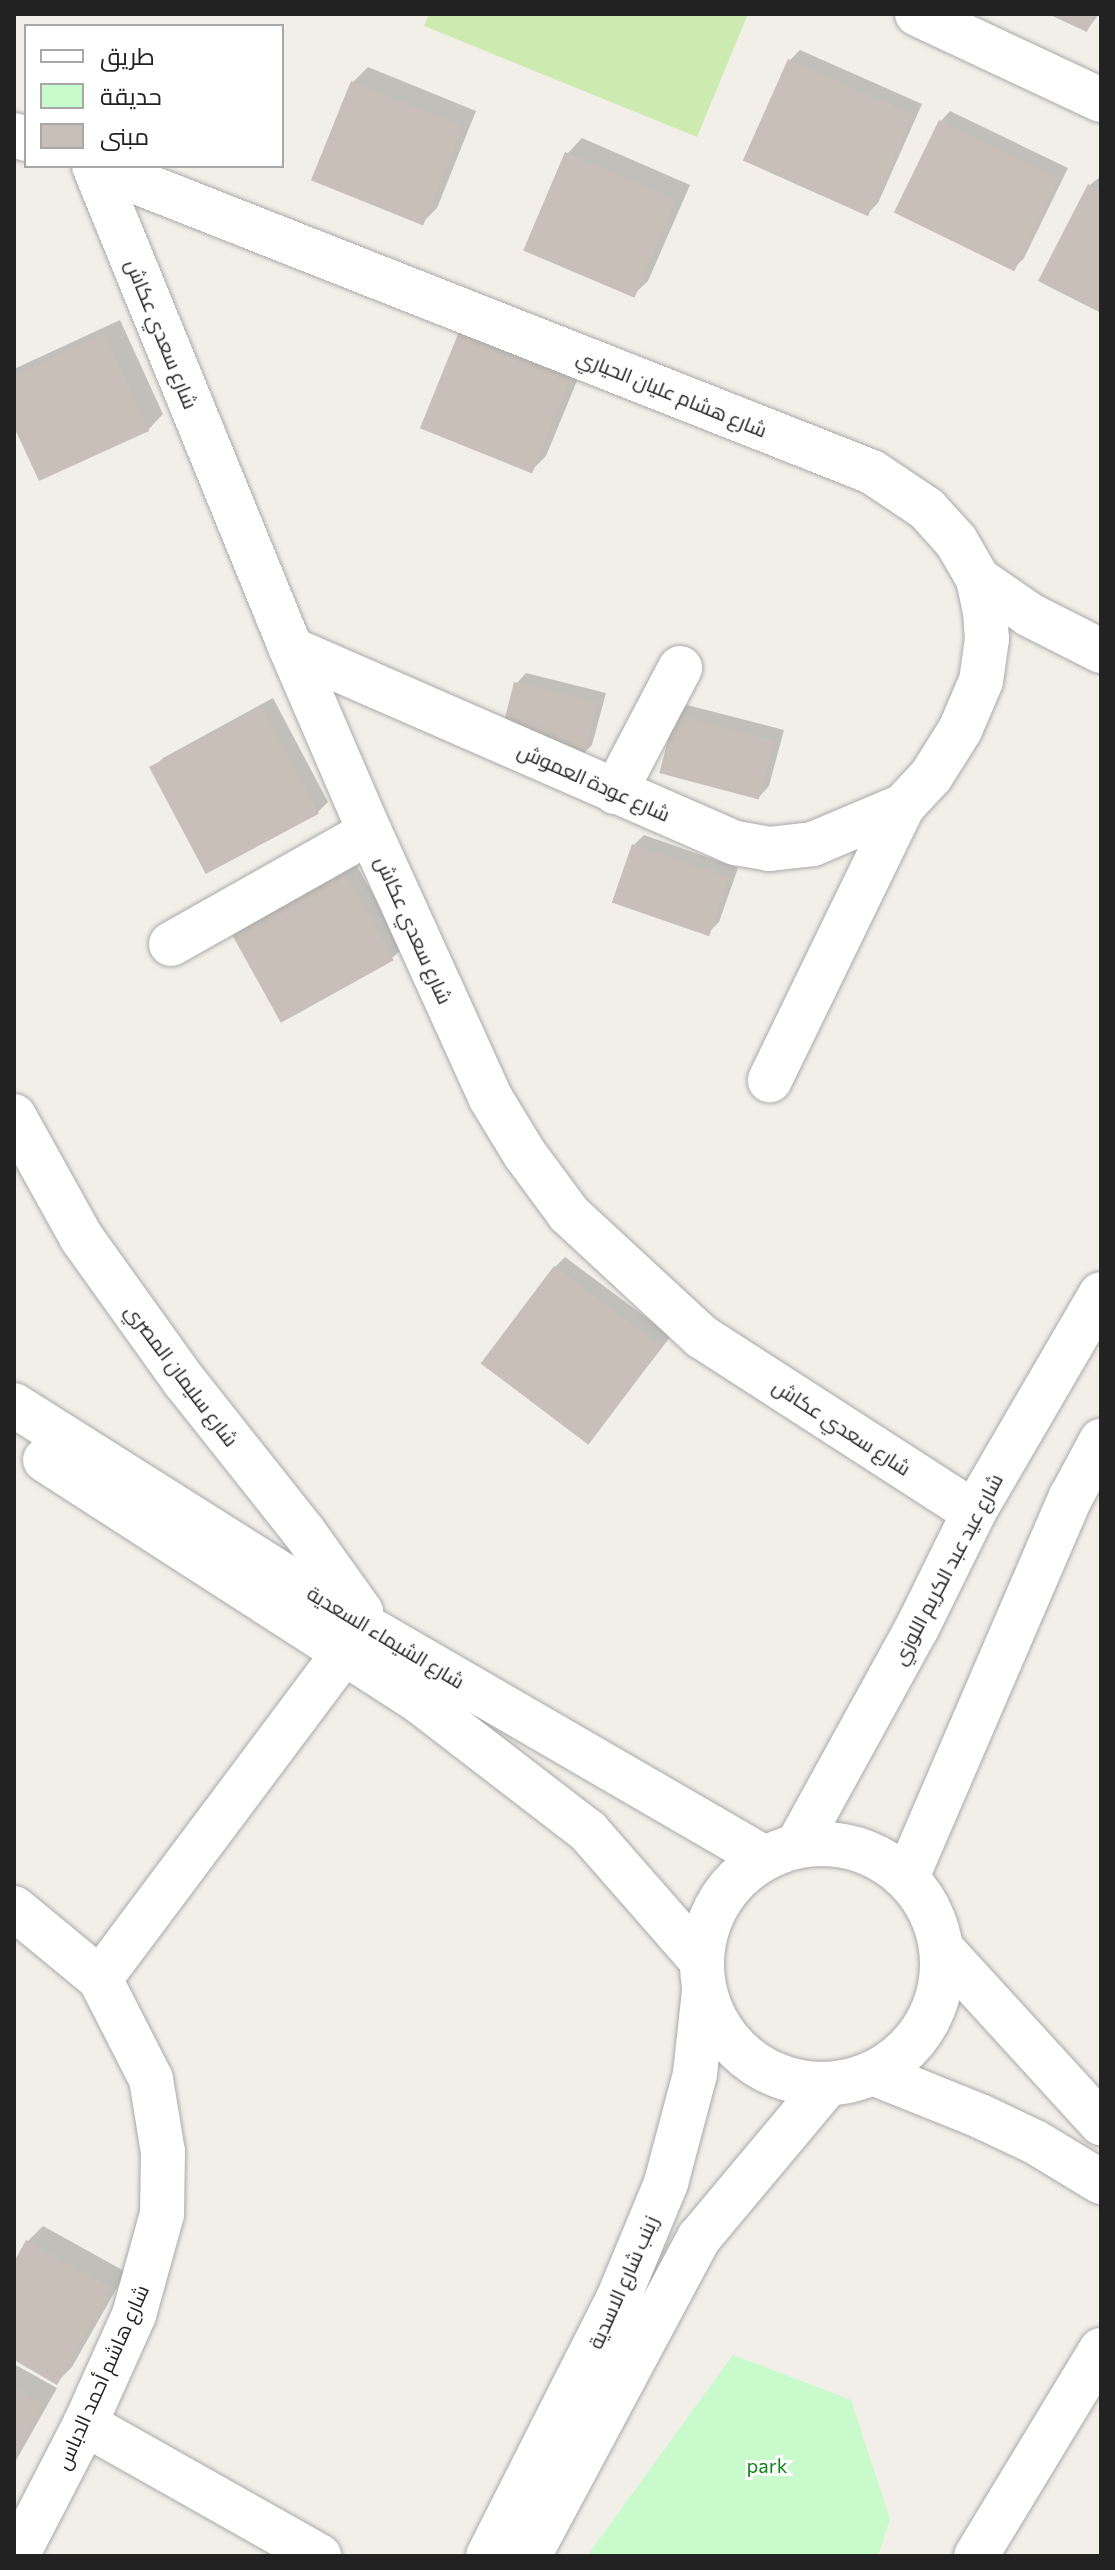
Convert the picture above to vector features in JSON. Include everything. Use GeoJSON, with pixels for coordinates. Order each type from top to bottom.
{"type":"FeatureCollection","features":[{"type":"Feature","properties":{"kind":"street"},"geometry":{"type":"LineString","coordinates":[[917,14],[1101,100]]}},
{"type":"Feature","properties":{"kind":"street","name":"شارع سعدي عكاش"},"geometry":{"type":"LineString","coordinates":[[96,168],[291,649],[370,832],[490,1097],[524,1153],[569,1214],[702,1337],[974,1512]]}},
{"type":"Feature","properties":{"kind":"street","name":"شارع هشام عليان الحياري"},"geometry":{"type":"LineString","coordinates":[[100,168],[872,472],[927,509],[956,541],[978,579],[987,639],[981,681],[960,730],[931,776],[903,806]]}},
{"type":"Feature","properties":{"kind":"street"},"geometry":{"type":"LineString","coordinates":[[978,579],[1030,615],[1101,651]]}},
{"type":"Feature","properties":{"kind":"street","name":"شارع عودة العموش"},"geometry":{"type":"LineString","coordinates":[[291,649],[736,843],[769,849],[813,844],[903,806]]}},
{"type":"Feature","properties":{"kind":"street"},"geometry":{"type":"LineString","coordinates":[[615,792],[680,668]]}},
{"type":"Feature","properties":{"kind":"street"},"geometry":{"type":"LineString","coordinates":[[770,1080],[903,806]]}},
{"type":"Feature","properties":{"kind":"street"},"geometry":{"type":"LineString","coordinates":[[171,944],[370,832]]}},
{"type":"Feature","properties":{"kind":"street","name":"شارع سليمان المصري"},"geometry":{"type":"LineString","coordinates":[[14,1116],[81,1237],[185,1382],[354,1597],[361,1612],[352,1639]]}},
{"type":"Feature","properties":{"kind":"street","name":"شارع عيد عبد الكريم اللوزي"},"geometry":{"type":"LineString","coordinates":[[781,1852],[917,1628],[974,1512],[1101,1294]]}},
{"type":"Feature","properties":{"kind":"street","name":"شارع الشيماء السعدية"},"geometry":{"type":"LineString","coordinates":[[14,1405],[352,1639],[415,1698],[588,1831],[702,1975]]}},
{"type":"Feature","properties":{"kind":"street","name":"شارع الشيماء السعدية"},"geometry":{"type":"LineString","coordinates":[[14,1440],[352,1639],[781,1852]]}},
{"type":"Feature","properties":{"kind":"street"},"geometry":{"type":"LineString","coordinates":[[907,1877],[1064,1511],[1101,1441]]}},
{"type":"Feature","properties":{"kind":"street"},"geometry":{"type":"LineString","coordinates":[[100,1979],[352,1639]]}},
{"type":"Feature","properties":{"kind":"street"},"geometry":{"type":"LineString","coordinates":[[836,1844],[874,1855],[907,1877],[930,1909],[942,1949],[942,1985],[931,2018],[910,2046],[873,2073],[827,2085],[793,2082],[762,2070],[735,2050],[715,2022],[702,1975],[706,1929],[719,1900],[739,1876],[781,1852],[836,1844]]}},
{"type":"Feature","properties":{"kind":"street","name":"شارع هاشم أحمد الدباس"},"geometry":{"type":"LineString","coordinates":[[14,1908],[100,1979],[151,2079],[163,2152],[162,2198],[151,2262],[134,2315],[85,2424],[17,2556]]}},
{"type":"Feature","properties":{"kind":"street"},"geometry":{"type":"LineString","coordinates":[[942,1949],[1101,2123]]}},
{"type":"Feature","properties":{"kind":"street","name":"زينب شارع الاسدية"},"geometry":{"type":"LineString","coordinates":[[488,2556],[618,2299],[666,2183],[695,2074],[702,1975]]}},
{"type":"Feature","properties":{"kind":"street"},"geometry":{"type":"LineString","coordinates":[[873,2073],[1035,2142],[1101,2182]]}},
{"type":"Feature","properties":{"kind":"street","name":"زينب شارع الاسدية"},"geometry":{"type":"LineString","coordinates":[[529,2556],[699,2238],[827,2085]]}},
{"type":"Feature","properties":{"kind":"street"},"geometry":{"type":"LineString","coordinates":[[976,2556],[1101,2350]]}},
{"type":"Feature","properties":{"kind":"street"},"geometry":{"type":"LineString","coordinates":[[85,2424],[319,2556]]}},
{"type":"Feature","properties":{"kind":"green space"},"geometry":{"type":"Polygon","coordinates":[[[429,14],[748,14],[697,137],[424,26],[429,14]]]}},
{"type":"Feature","properties":{"kind":"green space","name":"park"},"geometry":{"type":"Polygon","coordinates":[[[733,2355],[851,2400],[890,2519],[878,2556],[587,2556],[733,2355]]]}},
{"type":"Feature","properties":{"kind":"building"},"geometry":{"type":"Polygon","coordinates":[[[1048,14],[1095,14],[1087,32],[1048,14]]]}},
{"type":"Feature","properties":{"kind":"building"},"geometry":{"type":"Polygon","coordinates":[[[788,59],[913,115],[868,216],[743,160],[788,59]]]}},
{"type":"Feature","properties":{"kind":"building"},"geometry":{"type":"Polygon","coordinates":[[[351,81],[463,126],[423,226],[311,180],[351,81]]]}},
{"type":"Feature","properties":{"kind":"building"},"geometry":{"type":"Polygon","coordinates":[[[939,120],[1059,179],[1014,271],[894,213],[939,120]]]}},
{"type":"Feature","properties":{"kind":"building"},"geometry":{"type":"Polygon","coordinates":[[[565,152],[676,199],[635,298],[523,250],[565,152]]]}},
{"type":"Feature","properties":{"kind":"building"},"geometry":{"type":"Polygon","coordinates":[[[1088,184],[1101,191],[1101,313],[1038,281],[1088,184]]]}},
{"type":"Feature","properties":{"kind":"building"},"geometry":{"type":"Polygon","coordinates":[[[460,329],[572,374],[532,474],[420,428],[460,329]]]}},
{"type":"Feature","properties":{"kind":"building"},"geometry":{"type":"Polygon","coordinates":[[[105,334],[149,431],[39,481],[14,427],[14,375],[105,334]]]}},
{"type":"Feature","properties":{"kind":"building"},"geometry":{"type":"Polygon","coordinates":[[[514,682],[597,703],[584,758],[500,737],[514,682]]]}},
{"type":"Feature","properties":{"kind":"building"},"geometry":{"type":"Polygon","coordinates":[[[262,707],[319,814],[206,874],[149,767],[262,707]]]}},
{"type":"Feature","properties":{"kind":"building"},"geometry":{"type":"Polygon","coordinates":[[[675,714],[774,741],[759,800],[659,773],[675,714]]]}},
{"type":"Feature","properties":{"kind":"building"},"geometry":{"type":"Polygon","coordinates":[[[632,844],[729,878],[709,936],[612,903],[632,844]]]}},
{"type":"Feature","properties":{"kind":"building"},"geometry":{"type":"Polygon","coordinates":[[[337,858],[394,960],[281,1023],[224,921],[337,858]]]}},
{"type":"Feature","properties":{"kind":"building"},"geometry":{"type":"Polygon","coordinates":[[[554,1266],[662,1347],[588,1445],[481,1363],[554,1266]]]}},
{"type":"Feature","properties":{"kind":"building"},"geometry":{"type":"Polygon","coordinates":[[[26,2240],[112,2288],[57,2385],[14,2360],[14,2262],[26,2240]]]}},
{"type":"Feature","properties":{"kind":"building"},"geometry":{"type":"Polygon","coordinates":[[[14,2387],[44,2404],[14,2456],[14,2387]]]}}]}
